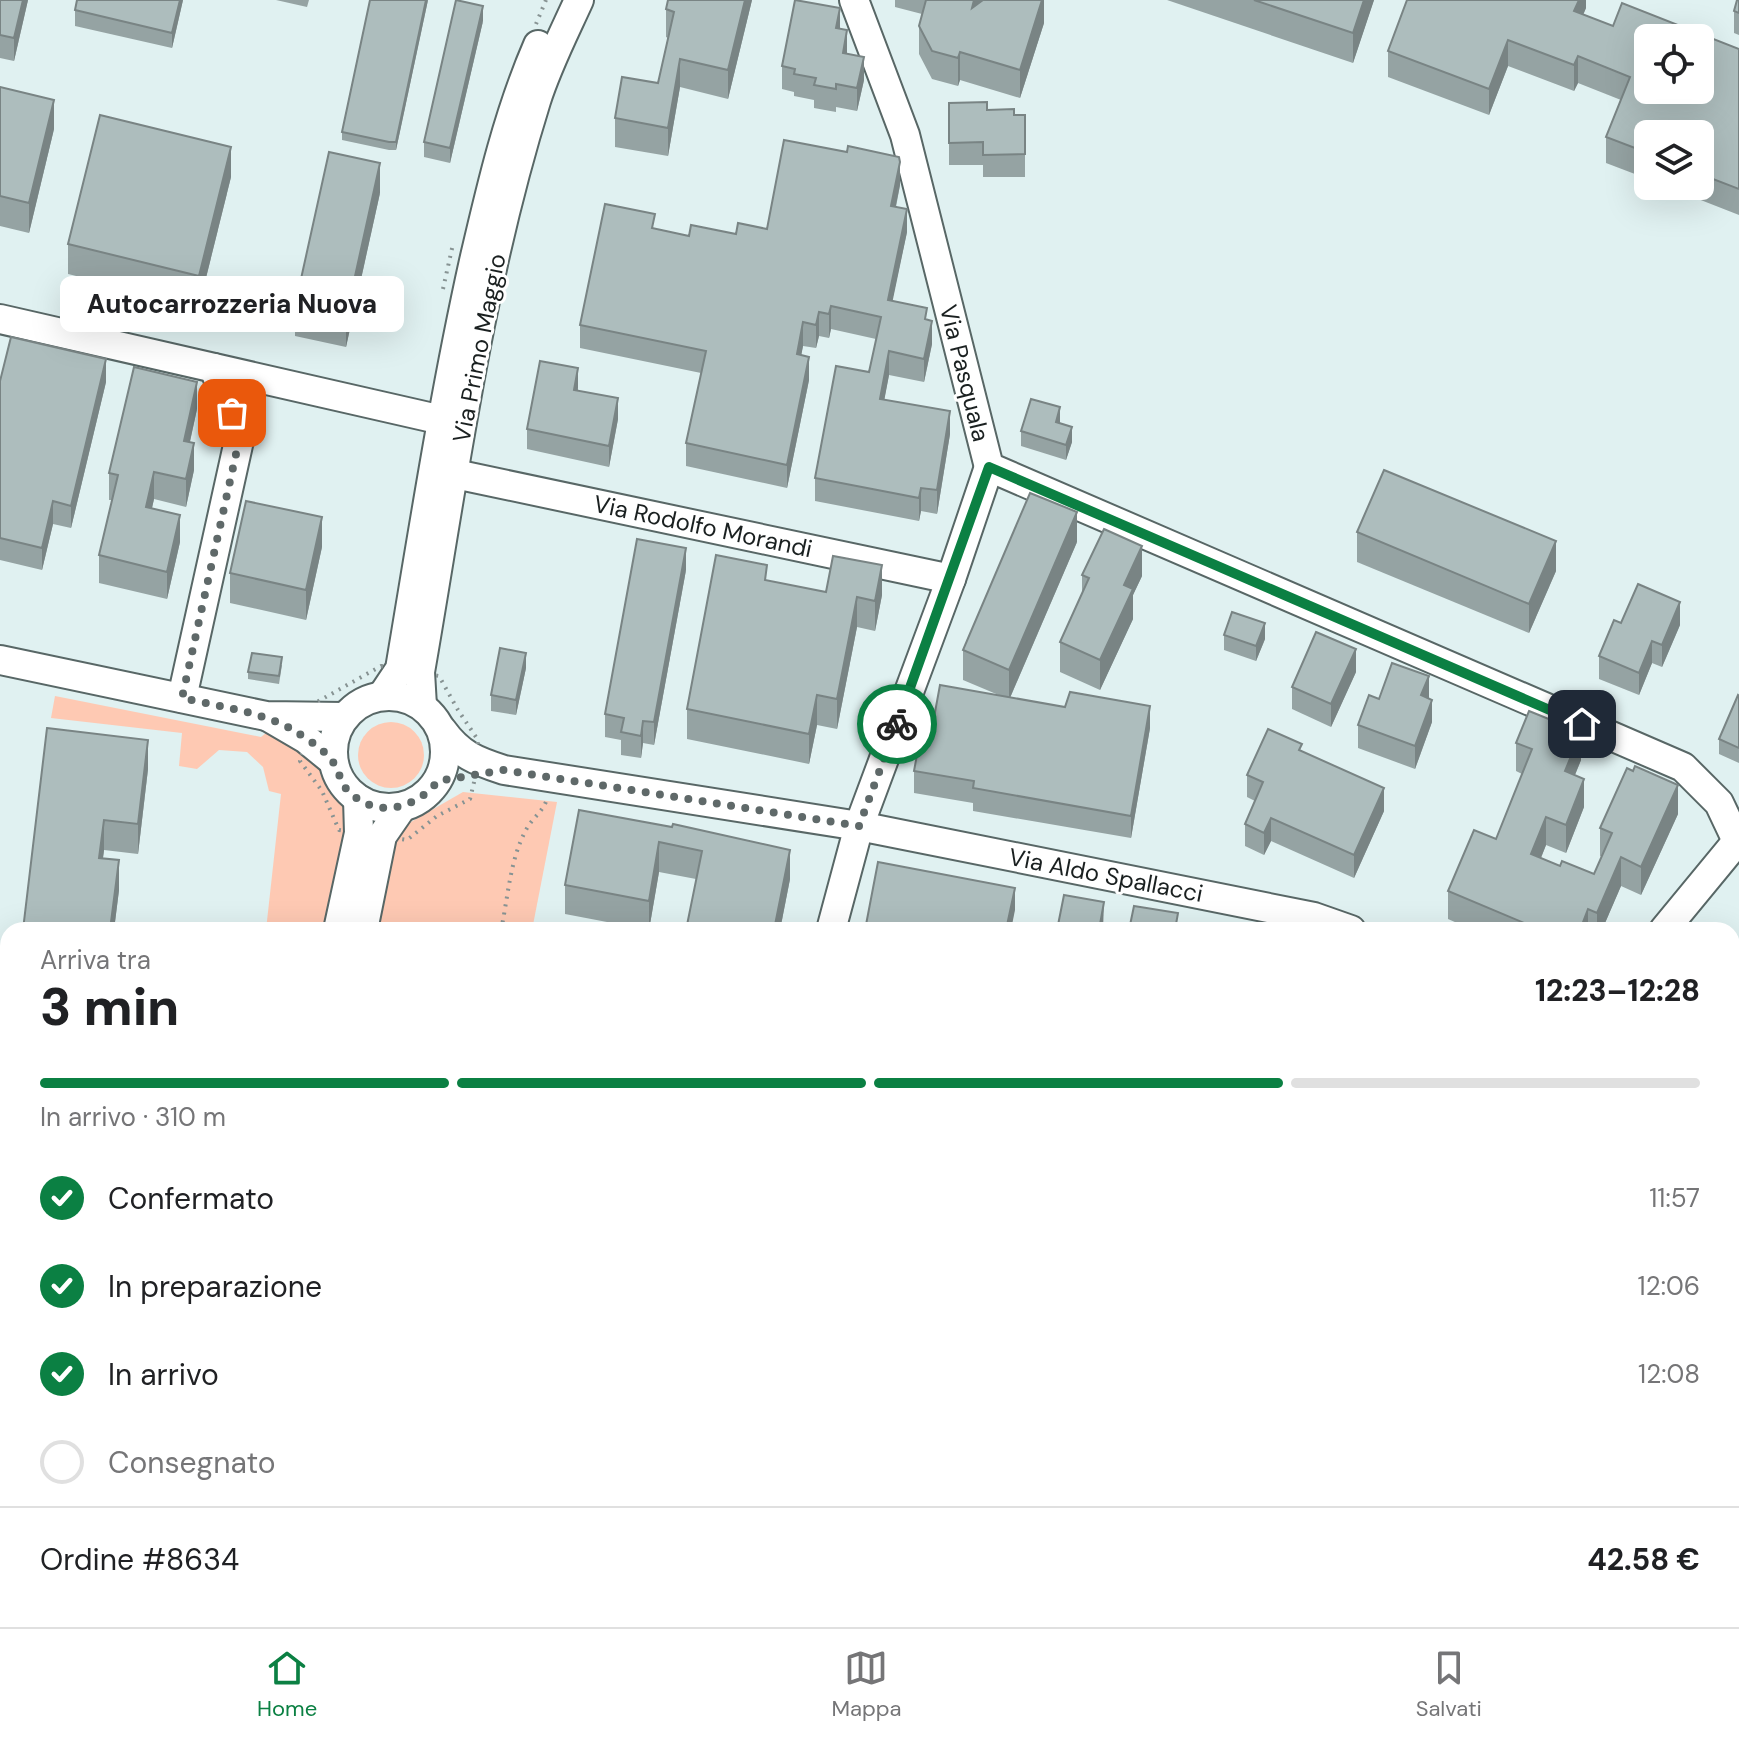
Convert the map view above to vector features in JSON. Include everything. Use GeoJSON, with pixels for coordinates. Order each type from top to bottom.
{"type":"FeatureCollection","features":[{"type":"Feature","properties":{"kind":"street","name":"Via Primo Maggio"},"geometry":{"type":"LineString","coordinates":[[422,706],[410,671],[442,420],[488,197],[522,83],[558,0]]}},
{"type":"Feature","properties":{"kind":"street","name":"Via Primo Maggio"},"geometry":{"type":"LineString","coordinates":[[344,717],[355,707],[382,696],[410,671],[455,474],[473,368],[509,198],[536,101],[579,0]]}},
{"type":"Feature","properties":{"kind":"street","name":"Via Pasquala"},"geometry":{"type":"LineString","coordinates":[[854,0],[905,135],[989,467],[1683,767],[1719,803],[1738,840],[1671,922]]}},
{"type":"Feature","properties":{"kind":"street"},"geometry":{"type":"LineString","coordinates":[[0,319],[442,420]]}},
{"type":"Feature","properties":{"kind":"street"},"geometry":{"type":"LineString","coordinates":[[182,698],[240,436],[214,368]]}},
{"type":"Feature","properties":{"kind":"street"},"geometry":{"type":"LineString","coordinates":[[833,922],[859,826],[951,579],[989,467]]}},
{"type":"Feature","properties":{"kind":"street","name":"Via Rodolfo Morandi"},"geometry":{"type":"LineString","coordinates":[[455,474],[951,579]]}},
{"type":"Feature","properties":{"kind":"street"},"geometry":{"type":"LineString","coordinates":[[0,660],[266,716],[309,728],[344,717]]}},
{"type":"Feature","properties":{"kind":"street"},"geometry":{"type":"LineString","coordinates":[[382,696],[396,695],[422,706],[434,716],[454,747],[476,768]]}},
{"type":"Feature","properties":{"kind":"street"},"geometry":{"type":"LineString","coordinates":[[333,761],[336,731],[344,717]]}},
{"type":"Feature","properties":{"kind":"street"},"geometry":{"type":"LineString","coordinates":[[309,728],[333,761],[346,789],[372,806],[402,807]]}},
{"type":"Feature","properties":{"kind":"street"},"geometry":{"type":"LineString","coordinates":[[341,922],[371,834],[402,807],[428,793],[438,781],[445,765],[446,747],[442,730]]}},
{"type":"Feature","properties":{"kind":"street","name":"Via Aldo Spallacci"},"geometry":{"type":"LineString","coordinates":[[438,781],[476,768],[504,770],[859,826],[1328,922]]}},
{"type":"Feature","properties":{"kind":"street"},"geometry":{"type":"LineString","coordinates":[[358,799],[371,834],[364,922]]}},
{"type":"Feature","properties":{"kind":"path"},"geometry":{"type":"LineString","coordinates":[[381,666],[439,676],[478,740],[470,799],[437,816],[407,840],[339,830],[322,791],[300,761],[309,728],[317,702],[381,666]]}},
{"type":"Feature","properties":{"kind":"path"},"geometry":{"type":"LineString","coordinates":[[503,922],[518,849],[527,827],[544,809],[553,778]]}},
{"type":"Feature","properties":{"kind":"shaded area"},"geometry":{"type":"Polygon","coordinates":[[[55,696],[261,737],[266,733],[283,738],[323,767],[345,802],[350,825],[332,922],[267,922],[281,794],[269,791],[263,767],[247,752],[219,750],[197,769],[179,766],[182,733],[51,718],[55,696]]]}},
{"type":"Feature","properties":{"kind":"shaded area"},"geometry":{"type":"Polygon","coordinates":[[[391,722],[414,732],[424,755],[414,778],[391,788],[368,778],[358,755],[368,732],[391,722]]]}},
{"type":"Feature","properties":{"kind":"shaded area"},"geometry":{"type":"Polygon","coordinates":[[[463,792],[557,802],[534,922],[374,922],[390,834],[463,792]]]}},
{"type":"Feature","properties":{"kind":"building"},"geometry":{"type":"Polygon","coordinates":[[[0,0],[23,0],[14,38],[0,35],[0,0]]]}},
{"type":"Feature","properties":{"kind":"building"},"geometry":{"type":"Polygon","coordinates":[[[77,0],[180,0],[172,33],[75,10],[77,0]]]}},
{"type":"Feature","properties":{"kind":"building"},"geometry":{"type":"Polygon","coordinates":[[[370,0],[426,0],[396,142],[342,132],[370,0]]]}},
{"type":"Feature","properties":{"kind":"building"},"geometry":{"type":"Polygon","coordinates":[[[456,0],[483,6],[450,148],[424,142],[456,0]]]}},
{"type":"Feature","properties":{"kind":"building"},"geometry":{"type":"Polygon","coordinates":[[[668,0],[745,0],[728,70],[680,59],[668,128],[615,118],[622,77],[658,83],[674,12],[666,9],[668,0]]]}},
{"type":"Feature","properties":{"kind":"building"},"geometry":{"type":"Polygon","coordinates":[[[795,0],[840,8],[836,28],[847,30],[843,53],[864,57],[857,88],[836,84],[836,89],[814,85],[816,78],[794,74],[795,69],[782,66],[795,0]]]}},
{"type":"Feature","properties":{"kind":"building"},"geometry":{"type":"Polygon","coordinates":[[[926,0],[974,0],[972,8],[983,0],[1042,0],[1020,70],[960,52],[958,58],[932,51],[919,26],[926,0]]]}},
{"type":"Feature","properties":{"kind":"building"},"geometry":{"type":"Polygon","coordinates":[[[1254,0],[1364,0],[1353,33],[1254,0]]]}},
{"type":"Feature","properties":{"kind":"building"},"geometry":{"type":"Polygon","coordinates":[[[1407,0],[1579,0],[1574,11],[1613,26],[1622,3],[1675,24],[1634,24],[1634,104],[1714,104],[1714,39],[1739,49],[1739,189],[1714,179],[1714,120],[1634,120],[1634,148],[1606,137],[1630,77],[1578,56],[1574,65],[1508,40],[1489,89],[1388,51],[1407,0]]]}},
{"type":"Feature","properties":{"kind":"building"},"geometry":{"type":"Polygon","coordinates":[[[1739,0],[1739,13],[1734,11],[1739,0]]]}},
{"type":"Feature","properties":{"kind":"building"},"geometry":{"type":"Polygon","coordinates":[[[0,87],[54,100],[29,203],[0,196],[0,87]]]}},
{"type":"Feature","properties":{"kind":"building"},"geometry":{"type":"Polygon","coordinates":[[[987,102],[987,110],[1014,109],[1014,115],[1025,115],[1025,154],[983,155],[983,142],[949,143],[949,103],[987,102]]]}},
{"type":"Feature","properties":{"kind":"building"},"geometry":{"type":"Polygon","coordinates":[[[100,115],[231,147],[199,276],[68,244],[100,115]]]}},
{"type":"Feature","properties":{"kind":"building"},"geometry":{"type":"Polygon","coordinates":[[[784,140],[847,152],[848,146],[899,157],[891,206],[907,209],[888,300],[927,308],[925,319],[932,321],[924,359],[889,351],[880,399],[950,411],[937,490],[921,488],[919,498],[815,478],[836,366],[869,372],[881,317],[831,306],[829,314],[819,312],[816,325],[803,322],[797,354],[809,357],[787,465],[686,443],[706,351],[580,325],[605,204],[655,214],[652,228],[689,236],[691,225],[736,234],[738,223],[767,229],[784,140]]]}},
{"type":"Feature","properties":{"kind":"building"},"geometry":{"type":"Polygon","coordinates":[[[329,152],[380,163],[346,317],[295,306],[329,152]]]}},
{"type":"Feature","properties":{"kind":"building"},"geometry":{"type":"Polygon","coordinates":[[[11,337],[106,359],[71,506],[53,501],[42,548],[0,538],[0,381],[11,337]]]}},
{"type":"Feature","properties":{"kind":"building"},"geometry":{"type":"Polygon","coordinates":[[[540,361],[578,368],[574,390],[618,398],[609,446],[527,429],[540,361]]]}},
{"type":"Feature","properties":{"kind":"building"},"geometry":{"type":"Polygon","coordinates":[[[134,367],[197,382],[184,441],[194,443],[186,479],[154,472],[146,507],[180,515],[167,572],[99,555],[118,475],[109,473],[134,367]]]}},
{"type":"Feature","properties":{"kind":"building"},"geometry":{"type":"Polygon","coordinates":[[[1031,399],[1060,407],[1056,422],[1072,427],[1066,445],[1021,431],[1031,399]]]}},
{"type":"Feature","properties":{"kind":"building"},"geometry":{"type":"Polygon","coordinates":[[[1384,470],[1556,541],[1529,604],[1357,532],[1384,470]]]}},
{"type":"Feature","properties":{"kind":"building"},"geometry":{"type":"Polygon","coordinates":[[[1030,493],[1077,512],[1009,670],[963,650],[1030,493]]]}},
{"type":"Feature","properties":{"kind":"building"},"geometry":{"type":"Polygon","coordinates":[[[246,501],[322,517],[306,590],[230,573],[246,501]]]}},
{"type":"Feature","properties":{"kind":"building"},"geometry":{"type":"Polygon","coordinates":[[[1104,529],[1142,546],[1124,585],[1133,589],[1100,660],[1060,642],[1089,578],[1082,575],[1104,529]]]}},
{"type":"Feature","properties":{"kind":"building"},"geometry":{"type":"Polygon","coordinates":[[[637,539],[686,548],[654,722],[643,721],[641,736],[621,732],[624,718],[605,714],[637,539]]]}},
{"type":"Feature","properties":{"kind":"building"},"geometry":{"type":"Polygon","coordinates":[[[716,555],[767,565],[765,580],[826,592],[833,556],[882,565],[875,601],[857,597],[837,699],[817,695],[809,734],[687,709],[716,555]]]}},
{"type":"Feature","properties":{"kind":"building"},"geometry":{"type":"Polygon","coordinates":[[[1638,584],[1680,602],[1662,645],[1652,641],[1639,673],[1599,656],[1614,620],[1621,623],[1638,584]]]}},
{"type":"Feature","properties":{"kind":"building"},"geometry":{"type":"Polygon","coordinates":[[[1232,612],[1265,623],[1256,646],[1224,635],[1232,612]]]}},
{"type":"Feature","properties":{"kind":"building"},"geometry":{"type":"Polygon","coordinates":[[[1316,632],[1356,649],[1331,704],[1292,687],[1316,632]]]}},
{"type":"Feature","properties":{"kind":"building"},"geometry":{"type":"Polygon","coordinates":[[[500,648],[526,653],[516,700],[491,695],[500,648]]]}},
{"type":"Feature","properties":{"kind":"building"},"geometry":{"type":"Polygon","coordinates":[[[252,653],[282,657],[279,676],[248,672],[252,653]]]}},
{"type":"Feature","properties":{"kind":"building"},"geometry":{"type":"Polygon","coordinates":[[[1392,663],[1429,676],[1421,695],[1432,700],[1415,746],[1358,725],[1369,695],[1379,699],[1392,663]]]}},
{"type":"Feature","properties":{"kind":"building"},"geometry":{"type":"Polygon","coordinates":[[[940,685],[1065,707],[1070,692],[1150,706],[1131,816],[973,788],[974,781],[914,771],[919,744],[929,745],[940,685]]]}},
{"type":"Feature","properties":{"kind":"building"},"geometry":{"type":"Polygon","coordinates":[[[1739,696],[1739,748],[1719,739],[1739,696]]]}},
{"type":"Feature","properties":{"kind":"building"},"geometry":{"type":"Polygon","coordinates":[[[1529,711],[1581,732],[1565,771],[1584,779],[1566,825],[1546,817],[1531,854],[1560,866],[1562,861],[1594,874],[1612,833],[1600,828],[1627,768],[1633,771],[1635,766],[1678,785],[1641,867],[1621,857],[1597,913],[1588,909],[1583,922],[1522,922],[1448,891],[1474,830],[1496,839],[1532,749],[1516,743],[1529,711]]]}},
{"type":"Feature","properties":{"kind":"building"},"geometry":{"type":"Polygon","coordinates":[[[47,728],[148,740],[138,824],[104,820],[99,858],[119,860],[111,922],[24,922],[47,728]]]}},
{"type":"Feature","properties":{"kind":"building"},"geometry":{"type":"Polygon","coordinates":[[[1268,729],[1302,744],[1299,750],[1384,788],[1354,855],[1271,818],[1264,833],[1245,824],[1263,782],[1247,775],[1268,729]]]}},
{"type":"Feature","properties":{"kind":"building"},"geometry":{"type":"Polygon","coordinates":[[[579,810],[672,827],[673,824],[790,850],[776,922],[688,922],[702,851],[659,842],[649,901],[565,885],[579,810]]]}},
{"type":"Feature","properties":{"kind":"building"},"geometry":{"type":"Polygon","coordinates":[[[878,862],[1015,888],[1008,922],[867,922],[878,862]]]}},
{"type":"Feature","properties":{"kind":"building"},"geometry":{"type":"Polygon","coordinates":[[[1064,895],[1104,902],[1100,922],[1059,922],[1064,895]]]}},
{"type":"Feature","properties":{"kind":"building"},"geometry":{"type":"Polygon","coordinates":[[[1134,906],[1178,913],[1176,922],[1131,922],[1134,906]]]}},
{"type":"Feature","properties":{"kind":"way so far"},"geometry":{"type":"LineString","coordinates":[[232,413],[240,436],[182,698],[266,716],[296,732],[333,761],[346,789],[372,806],[402,807],[416,802],[438,781],[504,770],[859,826],[897,724]]}},
{"type":"Feature","properties":{"kind":"place","name":"Autocarrozzeria Nuova"},"geometry":{"type":"Point","coordinates":[232,413]}},
{"type":"Feature","properties":{"kind":"route"},"geometry":{"type":"LineString","coordinates":[[897,724],[989,467],[1582,724]]}}]}
